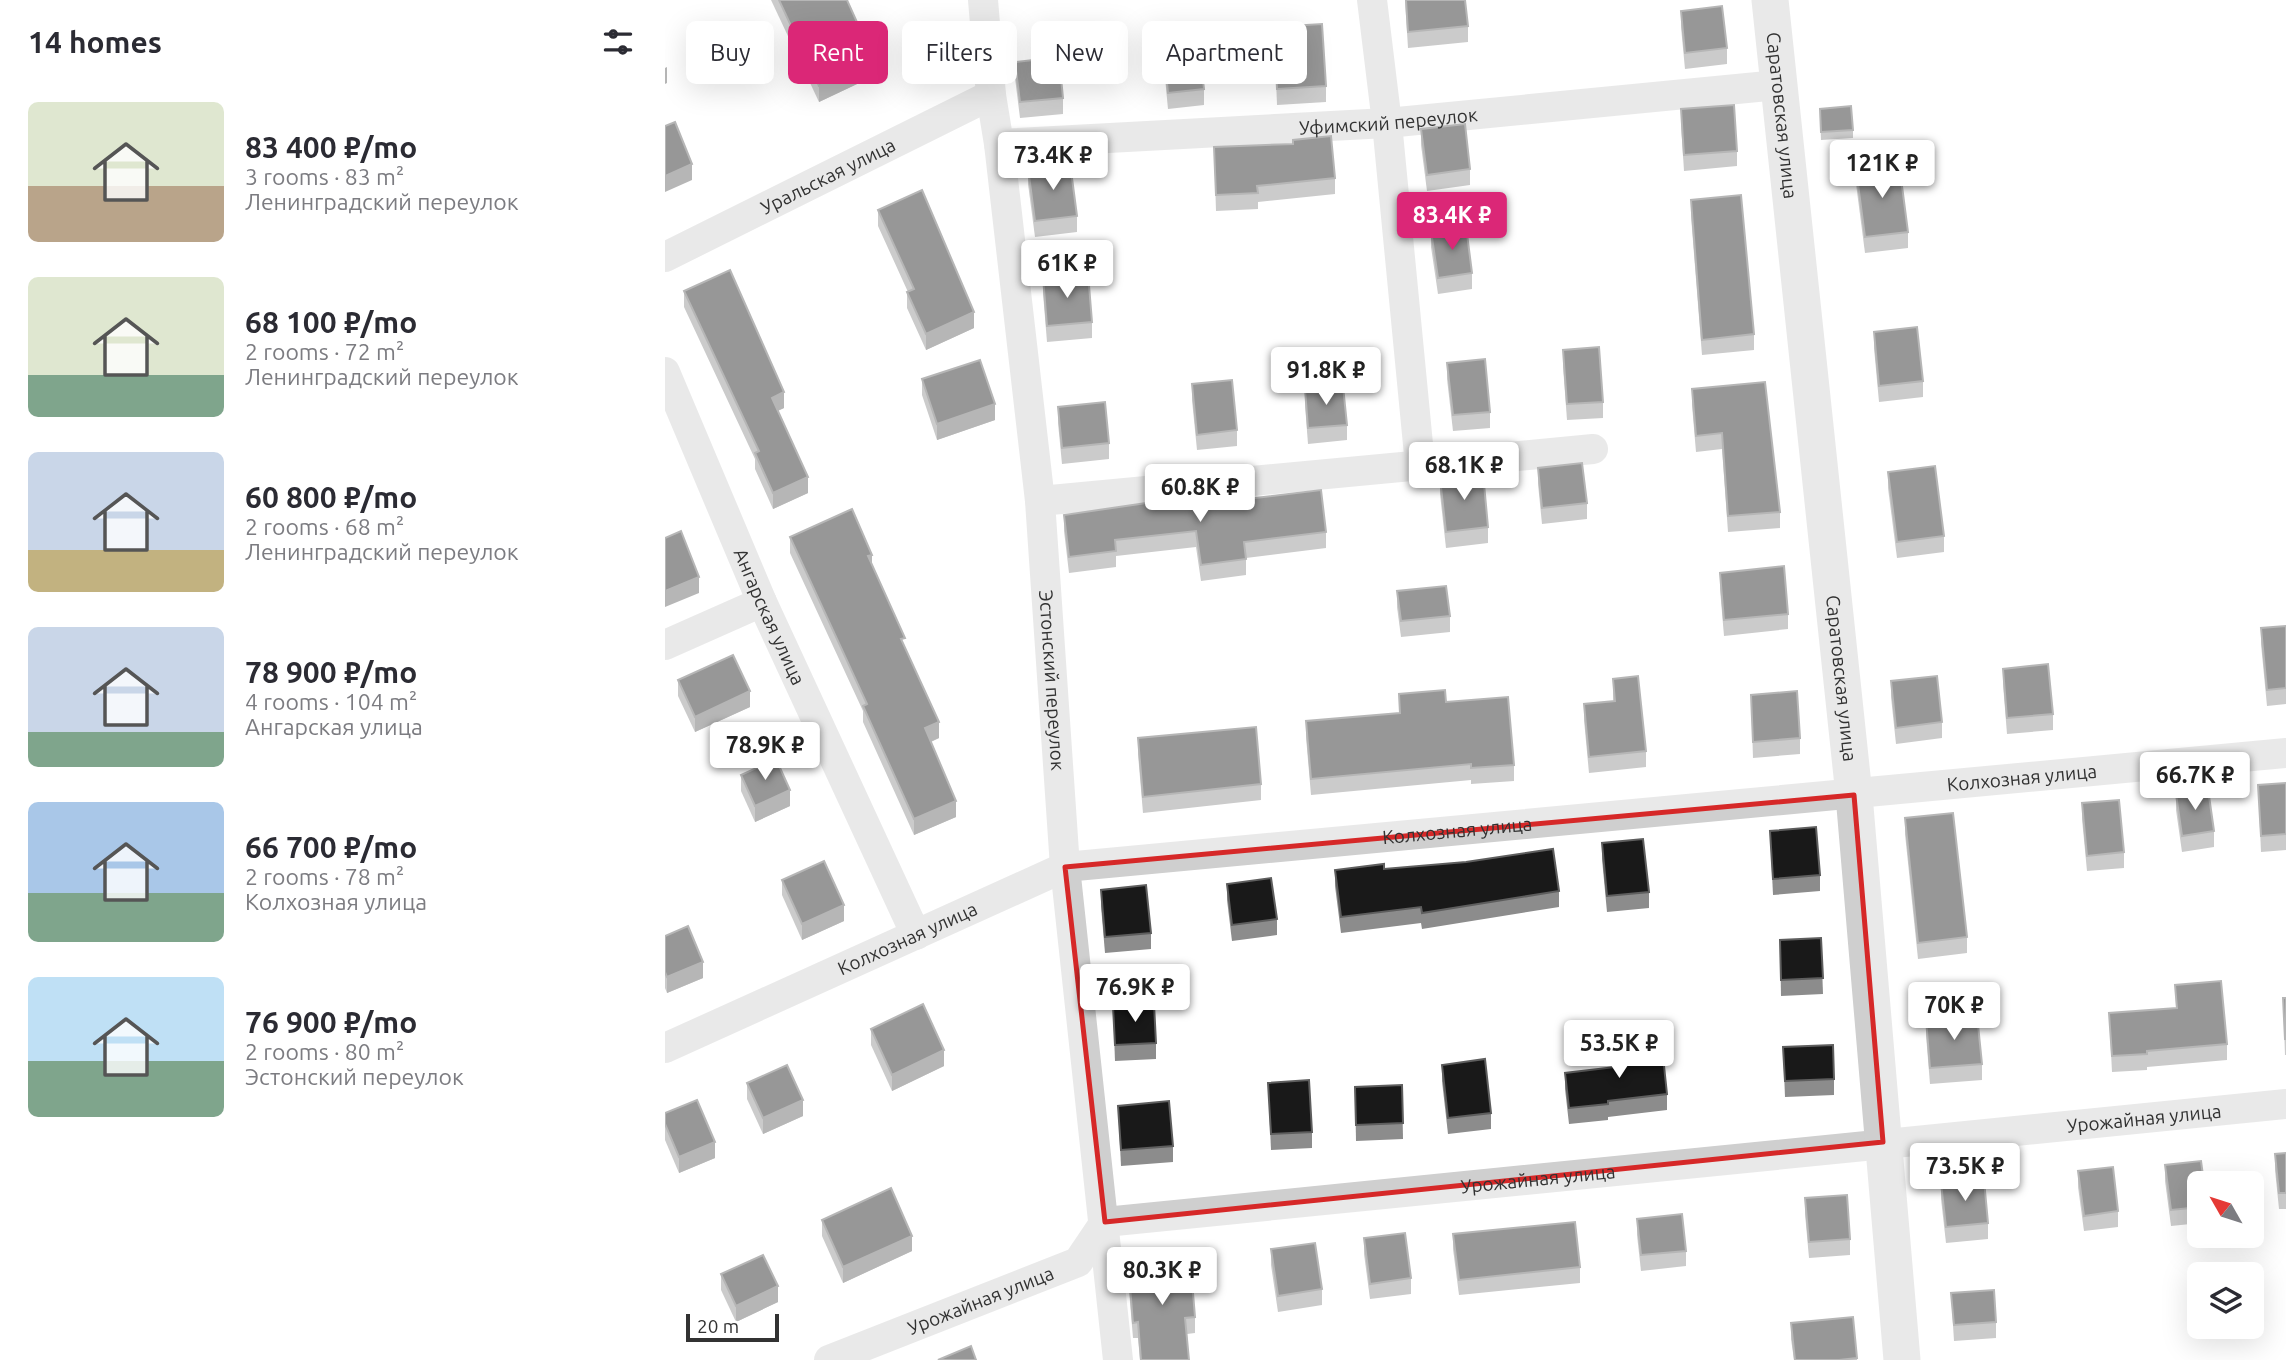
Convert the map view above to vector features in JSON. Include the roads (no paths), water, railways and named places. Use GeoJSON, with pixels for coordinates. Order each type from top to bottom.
{"type":"FeatureCollection","features":[{"type":"Feature","properties":{"kind":"street","name":"Эстонский переулок"},"geometry":{"type":"LineString","coordinates":[[983,0],[991,95],[1040,501],[1065,867],[1118,1360]]}},
{"type":"Feature","properties":{"kind":"street"},"geometry":{"type":"LineString","coordinates":[[1371,0],[1387,123],[1420,465]]}},
{"type":"Feature","properties":{"kind":"street","name":"Саратовская улица"},"geometry":{"type":"LineString","coordinates":[[1770,0],[1854,795],[1902,1360]]}},
{"type":"Feature","properties":{"kind":"street","name":"Уфимский переулок"},"geometry":{"type":"LineString","coordinates":[[999,144],[1387,123],[1777,85]]}},
{"type":"Feature","properties":{"kind":"street","name":"Уральская улица"},"geometry":{"type":"LineString","coordinates":[[665,257],[991,95]]}},
{"type":"Feature","properties":{"kind":"street","name":"Ангарская улица"},"geometry":{"type":"LineString","coordinates":[[665,372],[762,602],[916,935]]}},
{"type":"Feature","properties":{"kind":"street"},"geometry":{"type":"LineString","coordinates":[[1040,501],[1593,449]]}},
{"type":"Feature","properties":{"kind":"street"},"geometry":{"type":"LineString","coordinates":[[665,645],[762,602]]}},
{"type":"Feature","properties":{"kind":"street","name":"Колхозная улица"},"geometry":{"type":"LineString","coordinates":[[665,1048],[1065,867],[2286,753]]}},
{"type":"Feature","properties":{"kind":"street","name":"Урожайная улица"},"geometry":{"type":"LineString","coordinates":[[829,1360],[1078,1262],[1105,1222],[1883,1142],[2286,1104]]}}]}
